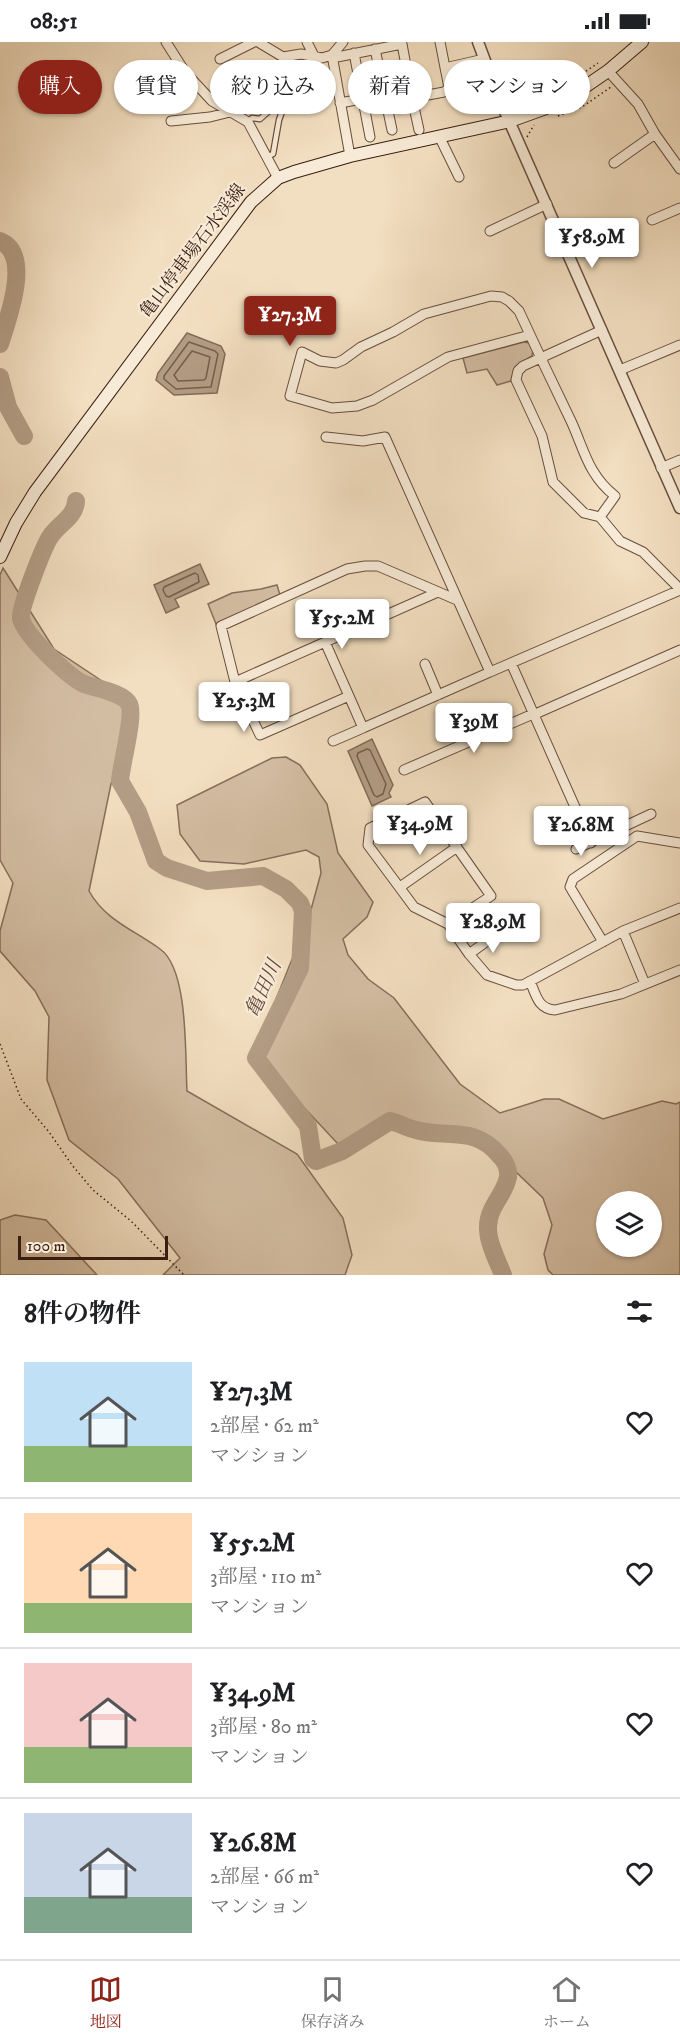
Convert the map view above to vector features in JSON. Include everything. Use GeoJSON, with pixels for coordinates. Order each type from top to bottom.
{"type":"FeatureCollection","features":[{"type":"Feature","properties":{"kind":"main road","name":"亀山停車場石水渓線"},"geometry":{"type":"LineString","coordinates":[[0,557],[16,523],[35,492],[251,202],[278,178],[350,156],[510,121],[546,108],[570,97],[606,66],[642,42]]}},
{"type":"Feature","properties":{"kind":"street"},"geometry":{"type":"LineString","coordinates":[[166,42],[184,72],[210,99]]}},
{"type":"Feature","properties":{"kind":"street"},"geometry":{"type":"LineString","coordinates":[[220,59],[256,42],[280,56],[302,54],[325,56],[354,53],[402,43],[405,60]]}},
{"type":"Feature","properties":{"kind":"street"},"geometry":{"type":"LineString","coordinates":[[307,42],[325,56],[340,103],[350,156]]}},
{"type":"Feature","properties":{"kind":"street"},"geometry":{"type":"LineString","coordinates":[[325,56],[343,42]]}},
{"type":"Feature","properties":{"kind":"street"},"geometry":{"type":"LineString","coordinates":[[440,42],[444,63]]}},
{"type":"Feature","properties":{"kind":"street"},"geometry":{"type":"LineString","coordinates":[[478,42],[510,121],[680,508]]}},
{"type":"Feature","properties":{"kind":"street"},"geometry":{"type":"LineString","coordinates":[[375,49],[377,60]]}},
{"type":"Feature","properties":{"kind":"street"},"geometry":{"type":"LineString","coordinates":[[354,53],[355,60]]}},
{"type":"Feature","properties":{"kind":"street"},"geometry":{"type":"LineString","coordinates":[[480,60],[484,59]]}},
{"type":"Feature","properties":{"kind":"street"},"geometry":{"type":"LineString","coordinates":[[606,66],[638,104],[655,134],[680,168]]}},
{"type":"Feature","properties":{"kind":"street"},"geometry":{"type":"LineString","coordinates":[[340,103],[348,102]]}},
{"type":"Feature","properties":{"kind":"street"},"geometry":{"type":"LineString","coordinates":[[171,121],[222,114]]}},
{"type":"Feature","properties":{"kind":"street"},"geometry":{"type":"LineString","coordinates":[[234,114],[248,122],[278,178]]}},
{"type":"Feature","properties":{"kind":"street"},"geometry":{"type":"LineString","coordinates":[[366,114],[370,137]]}},
{"type":"Feature","properties":{"kind":"street"},"geometry":{"type":"LineString","coordinates":[[389,114],[392,130]]}},
{"type":"Feature","properties":{"kind":"street"},"geometry":{"type":"LineString","coordinates":[[415,114],[419,130]]}},
{"type":"Feature","properties":{"kind":"street"},"geometry":{"type":"LineString","coordinates":[[614,163],[655,134]]}},
{"type":"Feature","properties":{"kind":"street"},"geometry":{"type":"LineString","coordinates":[[439,136],[459,177]]}},
{"type":"Feature","properties":{"kind":"street"},"geometry":{"type":"LineString","coordinates":[[490,231],[547,204]]}},
{"type":"Feature","properties":{"kind":"street"},"geometry":{"type":"LineString","coordinates":[[652,220],[680,208]]}},
{"type":"Feature","properties":{"kind":"street"},"geometry":{"type":"LineString","coordinates":[[530,335],[448,357],[373,400],[357,406],[332,408],[290,396],[302,351],[320,361],[336,363],[361,347],[424,314],[491,296],[502,297],[514,305],[530,335],[573,425],[584,457],[602,486],[615,496],[600,517]]}},
{"type":"Feature","properties":{"kind":"street"},"geometry":{"type":"LineString","coordinates":[[333,741],[680,590],[643,552],[620,541],[600,517],[584,513],[553,482],[542,436],[516,380],[522,366],[602,330]]}},
{"type":"Feature","properties":{"kind":"street"},"geometry":{"type":"LineString","coordinates":[[620,370],[680,345]]}},
{"type":"Feature","properties":{"kind":"street"},"geometry":{"type":"LineString","coordinates":[[327,437],[363,441],[385,437],[490,672]]}},
{"type":"Feature","properties":{"kind":"street"},"geometry":{"type":"LineString","coordinates":[[662,468],[680,460]]}},
{"type":"Feature","properties":{"kind":"street"},"geometry":{"type":"LineString","coordinates":[[349,696],[260,735],[235,682],[221,626],[347,569],[365,566],[378,566],[457,600]]}},
{"type":"Feature","properties":{"kind":"street"},"geometry":{"type":"LineString","coordinates":[[235,682],[438,592]]}},
{"type":"Feature","properties":{"kind":"street"},"geometry":{"type":"LineString","coordinates":[[325,642],[363,728]]}},
{"type":"Feature","properties":{"kind":"street"},"geometry":{"type":"LineString","coordinates":[[404,770],[680,650]]}},
{"type":"Feature","properties":{"kind":"street"},"geometry":{"type":"LineString","coordinates":[[512,663],[591,843]]}},
{"type":"Feature","properties":{"kind":"street"},"geometry":{"type":"LineString","coordinates":[[425,664],[438,695]]}},
{"type":"Feature","properties":{"kind":"street"},"geometry":{"type":"LineString","coordinates":[[448,924],[491,896],[425,802],[370,828],[368,845],[414,907],[448,924],[487,975],[516,985],[523,985],[623,931],[680,908]]}},
{"type":"Feature","properties":{"kind":"street"},"geometry":{"type":"LineString","coordinates":[[576,849],[651,814]]}},
{"type":"Feature","properties":{"kind":"street"},"geometry":{"type":"LineString","coordinates":[[603,942],[570,887],[573,879],[637,837],[680,843]]}},
{"type":"Feature","properties":{"kind":"street"},"geometry":{"type":"LineString","coordinates":[[400,887],[457,847]]}},
{"type":"Feature","properties":{"kind":"street"},"geometry":{"type":"LineString","coordinates":[[623,931],[645,984]]}},
{"type":"Feature","properties":{"kind":"street"},"geometry":{"type":"LineString","coordinates":[[469,954],[501,932]]}},
{"type":"Feature","properties":{"kind":"street"},"geometry":{"type":"LineString","coordinates":[[530,981],[543,1007],[555,1010],[621,994],[680,970]]}},
{"type":"Feature","properties":{"kind":"lane"},"geometry":{"type":"LineString","coordinates":[[321,60],[325,56]]}},
{"type":"Feature","properties":{"kind":"lane"},"geometry":{"type":"LineString","coordinates":[[248,122],[252,118],[260,119],[266,114]]}},
{"type":"Feature","properties":{"kind":"lane"},"geometry":{"type":"LineString","coordinates":[[266,158],[273,154],[281,114]]}},
{"type":"Feature","properties":{"kind":"path"},"geometry":{"type":"LineString","coordinates":[[590,68],[606,66]]}},
{"type":"Feature","properties":{"kind":"path"},"geometry":{"type":"LineString","coordinates":[[0,1044],[21,1099],[50,1132],[72,1165],[93,1190],[131,1221],[184,1275]]}},
{"type":"Feature","properties":{"kind":"shaded area"},"geometry":{"type":"Polygon","coordinates":[[[524,342],[529,343],[533,351],[532,356],[515,367],[511,381],[497,385],[487,369],[467,373],[463,358],[524,342]]]}},
{"type":"Feature","properties":{"kind":"shaded area"},"geometry":{"type":"Polygon","coordinates":[[[3,568],[54,649],[108,685],[128,709],[132,724],[111,784],[89,891],[103,910],[160,949],[169,959],[176,975],[184,1015],[187,1091],[297,1154],[343,1218],[352,1255],[345,1275],[163,1275],[180,1258],[118,1179],[69,1140],[47,1080],[49,1017],[35,991],[0,951],[0,931],[13,883],[0,860],[0,575],[3,568]]]}},
{"type":"Feature","properties":{"kind":"shaded area"},"geometry":{"type":"Polygon","coordinates":[[[277,585],[280,595],[216,624],[208,604],[232,593],[277,585]]]}},
{"type":"Feature","properties":{"kind":"shaded area"},"geometry":{"type":"Polygon","coordinates":[[[286,757],[300,765],[327,804],[338,853],[373,902],[367,917],[343,939],[348,955],[368,979],[394,998],[460,1084],[500,1113],[544,1099],[559,1099],[603,1119],[662,1101],[676,1104],[680,1102],[680,1275],[553,1275],[548,1270],[544,1254],[552,1225],[543,1198],[489,1146],[397,1125],[338,1144],[254,1054],[309,917],[321,873],[319,857],[306,850],[244,864],[200,861],[180,834],[177,805],[272,758],[286,757]]]}},
{"type":"Feature","properties":{"kind":"shaded area"},"geometry":{"type":"Polygon","coordinates":[[[15,1215],[46,1220],[97,1275],[0,1275],[0,1220],[15,1215]]]}},
{"type":"Feature","properties":{"kind":"water"},"geometry":{"type":"Polygon","coordinates":[[[187,333],[221,346],[225,354],[217,393],[174,395],[156,380],[158,373],[187,333]]]}},
{"type":"Feature","properties":{"kind":"water"},"geometry":{"type":"Polygon","coordinates":[[[200,564],[209,584],[175,599],[179,607],[166,613],[154,585],[200,564]]]}},
{"type":"Feature","properties":{"kind":"water"},"geometry":{"type":"Polygon","coordinates":[[[372,739],[393,785],[389,793],[391,797],[372,806],[348,751],[372,739]]]}},
{"type":"Feature","properties":{"kind":"waterway","name":"亀田川"},"geometry":{"type":"LineString","coordinates":[[0,241],[10,248],[15,259],[16,273],[12,305],[0,344]]}},
{"type":"Feature","properties":{"kind":"waterway","name":"亀田川"},"geometry":{"type":"LineString","coordinates":[[0,377],[8,407],[24,436]]}},
{"type":"Feature","properties":{"kind":"waterway","name":"亀田川"},"geometry":{"type":"LineString","coordinates":[[76,501],[73,512],[50,537],[32,578],[21,612],[24,625],[48,655],[77,680],[115,694],[129,704],[129,729],[120,781],[138,812],[156,861],[167,868],[207,881],[263,876],[286,889],[300,903],[303,911],[300,968],[256,1058],[308,1126],[313,1159],[316,1161],[342,1151],[390,1121],[428,1132],[471,1137],[491,1146],[504,1160],[508,1171],[507,1181],[492,1210],[488,1226],[490,1243],[503,1275]]}}]}
